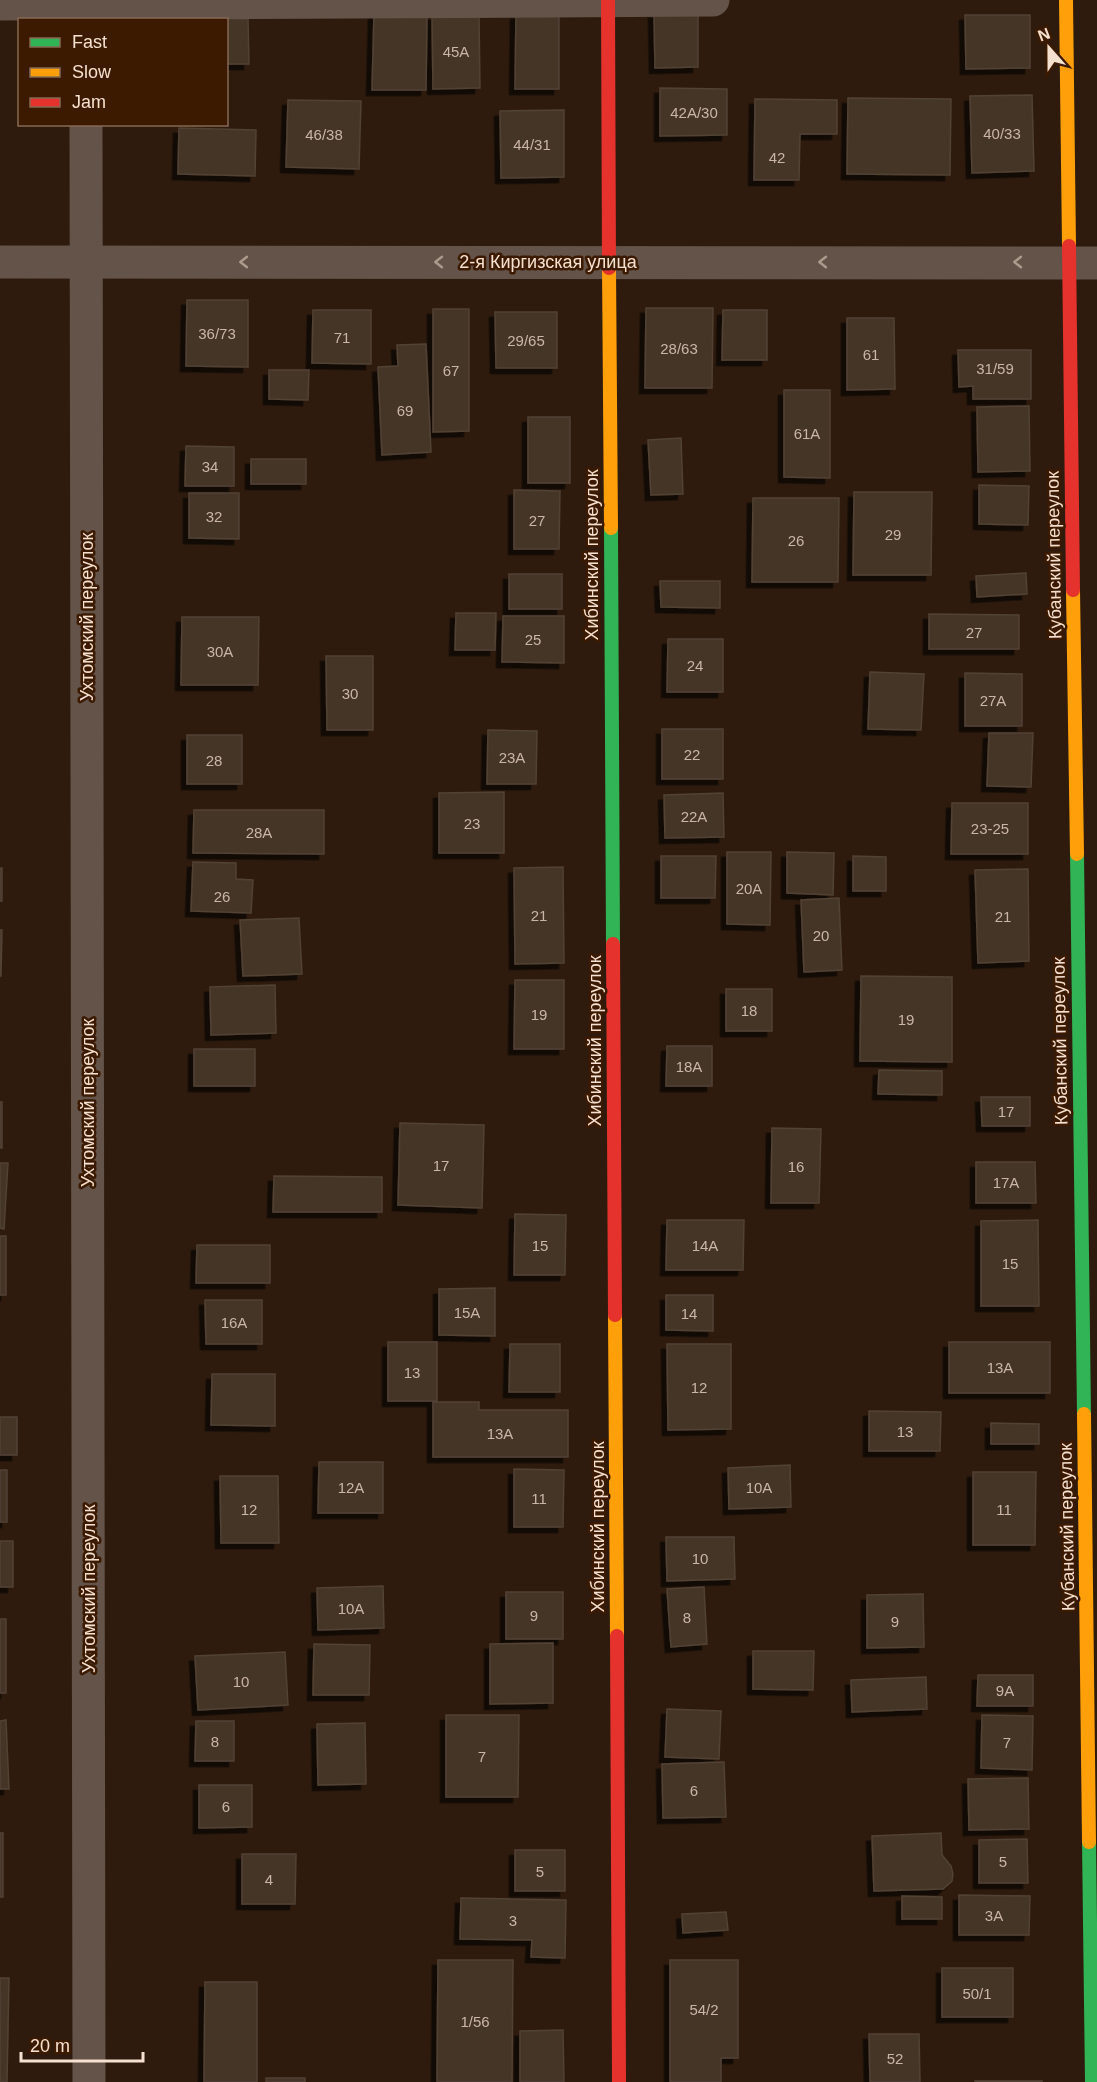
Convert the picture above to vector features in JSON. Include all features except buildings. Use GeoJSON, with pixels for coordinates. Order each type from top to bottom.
{"type":"FeatureCollection","features":[{"type":"Feature","properties":{"kind":"street","name":"Хибинский переулок"},"geometry":{"type":"LineString","coordinates":[[608,0],[619,2082]]}},
{"type":"Feature","properties":{"kind":"street"},"geometry":{"type":"LineString","coordinates":[[0,4],[84,8],[713,0]]}},
{"type":"Feature","properties":{"kind":"street","name":"Кубанский переулок"},"geometry":{"type":"LineString","coordinates":[[1066,0],[1083,262],[1092,2082]]}},
{"type":"Feature","properties":{"kind":"street","name":"Ухтомский переулок"},"geometry":{"type":"LineString","coordinates":[[86,126],[89,2082]]}},
{"type":"Feature","properties":{"kind":"street","name":"2-я Киргизская улица"},"geometry":{"type":"LineString","coordinates":[[0,262],[1083,262]]}},
{"type":"Feature","properties":{"kind":"traffic: fast"},"geometry":{"type":"LineString","coordinates":[[611,528],[613,944]]}},
{"type":"Feature","properties":{"kind":"traffic: fast"},"geometry":{"type":"LineString","coordinates":[[1077,854],[1084,1414]]}},
{"type":"Feature","properties":{"kind":"traffic: fast"},"geometry":{"type":"LineString","coordinates":[[1089,1842],[1092,2082]]}},
{"type":"Feature","properties":{"kind":"traffic: slow"},"geometry":{"type":"LineString","coordinates":[[1066,0],[1069,246]]}},
{"type":"Feature","properties":{"kind":"traffic: slow"},"geometry":{"type":"LineString","coordinates":[[609,268],[611,528]]}},
{"type":"Feature","properties":{"kind":"traffic: slow"},"geometry":{"type":"LineString","coordinates":[[1073,590],[1077,854]]}},
{"type":"Feature","properties":{"kind":"traffic: slow"},"geometry":{"type":"LineString","coordinates":[[615,1315],[617,1636]]}},
{"type":"Feature","properties":{"kind":"traffic: slow"},"geometry":{"type":"LineString","coordinates":[[1084,1414],[1089,1842]]}},
{"type":"Feature","properties":{"kind":"traffic: jam"},"geometry":{"type":"LineString","coordinates":[[608,0],[609,268]]}},
{"type":"Feature","properties":{"kind":"traffic: jam"},"geometry":{"type":"LineString","coordinates":[[1069,246],[1073,590]]}},
{"type":"Feature","properties":{"kind":"traffic: jam"},"geometry":{"type":"LineString","coordinates":[[613,944],[615,1315]]}},
{"type":"Feature","properties":{"kind":"traffic: jam"},"geometry":{"type":"LineString","coordinates":[[617,1636],[619,2082]]}}]}
